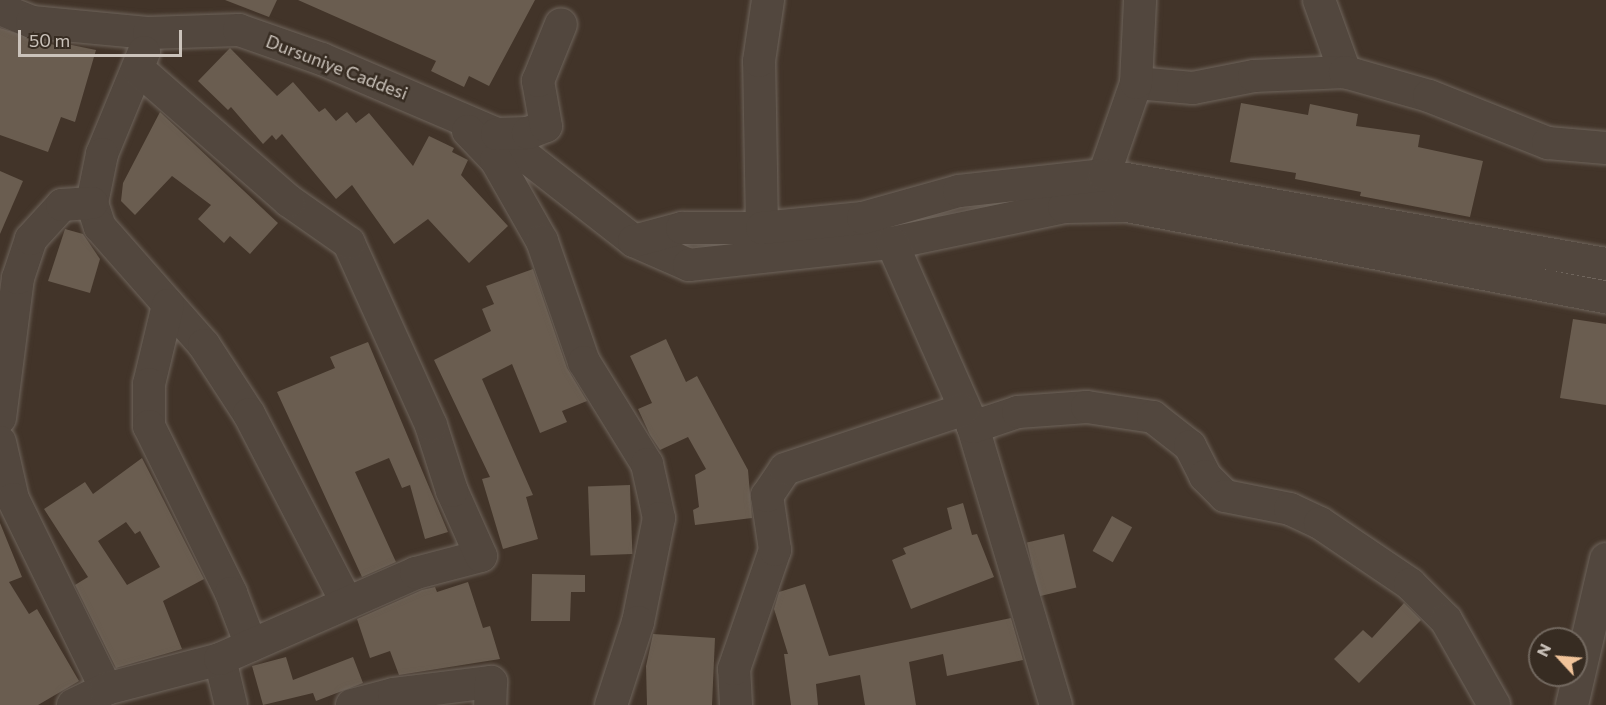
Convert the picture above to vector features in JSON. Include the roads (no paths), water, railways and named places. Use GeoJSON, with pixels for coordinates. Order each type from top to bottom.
{"type":"FeatureCollection","features":[{"type":"Feature","properties":{"kind":"street"},"geometry":{"type":"LineString","coordinates":[[762,228],[759,62],[768,0]]}},
{"type":"Feature","properties":{"kind":"street"},"geometry":{"type":"LineString","coordinates":[[1104,175],[1136,83],[1140,0]]}},
{"type":"Feature","properties":{"kind":"street"},"geometry":{"type":"LineString","coordinates":[[1318,0],[1345,72]]}},
{"type":"Feature","properties":{"kind":"street","name":"Dursuniye Caddesi"},"geometry":{"type":"LineString","coordinates":[[0,9],[32,22],[149,33],[238,30],[451,112],[496,134],[634,241],[690,266],[892,243],[1064,207],[1127,206],[1606,297]]}},
{"type":"Feature","properties":{"kind":"street"},"geometry":{"type":"LineString","coordinates":[[496,134],[528,133],[546,126],[538,81],[561,24]]}},
{"type":"Feature","properties":{"kind":"street"},"geometry":{"type":"LineString","coordinates":[[149,33],[138,69],[102,154],[92,202],[100,227],[204,345],[249,414],[346,601]]}},
{"type":"Feature","properties":{"kind":"street"},"geometry":{"type":"LineString","coordinates":[[73,705],[106,689],[220,659],[346,601],[416,573],[482,556],[452,491],[431,425],[349,243],[289,201],[138,69]]}},
{"type":"Feature","properties":{"kind":"street"},"geometry":{"type":"LineString","coordinates":[[1136,83],[1193,88],[1254,76],[1345,72],[1429,96],[1548,143],[1606,148]]}},
{"type":"Feature","properties":{"kind":"street"},"geometry":{"type":"LineString","coordinates":[[451,112],[496,160],[542,241],[584,362],[647,464],[659,518],[638,622],[611,705]]}},
{"type":"Feature","properties":{"kind":"street"},"geometry":{"type":"LineString","coordinates":[[634,241],[682,228],[762,228],[863,218],[959,191],[1104,175],[1606,264]]}},
{"type":"Feature","properties":{"kind":"street"},"geometry":{"type":"LineString","coordinates":[[1,413],[18,278],[31,239],[62,205],[92,202]]}},
{"type":"Feature","properties":{"kind":"street"},"geometry":{"type":"LineString","coordinates":[[892,243],[967,418],[1056,705]]}},
{"type":"Feature","properties":{"kind":"street"},"geometry":{"type":"LineString","coordinates":[[168,305],[149,384],[149,426],[231,593],[251,645]]}},
{"type":"Feature","properties":{"kind":"street"},"geometry":{"type":"LineString","coordinates":[[736,705],[734,669],[775,550],[767,496],[785,469],[967,418],[1087,407],[1153,417],[1190,446],[1205,476],[1225,496],[1290,509],[1320,523],[1410,584],[1446,620],[1494,705]]}},
{"type":"Feature","properties":{"kind":"street"},"geometry":{"type":"LineString","coordinates":[[0,442],[14,499],[106,689]]}},
{"type":"Feature","properties":{"kind":"street"},"geometry":{"type":"LineString","coordinates":[[1572,705],[1606,559]]}},
{"type":"Feature","properties":{"kind":"street"},"geometry":{"type":"LineString","coordinates":[[220,659],[231,705]]}},
{"type":"Feature","properties":{"kind":"street"},"geometry":{"type":"LineString","coordinates":[[352,705],[394,694],[491,682],[490,705]]}}]}
